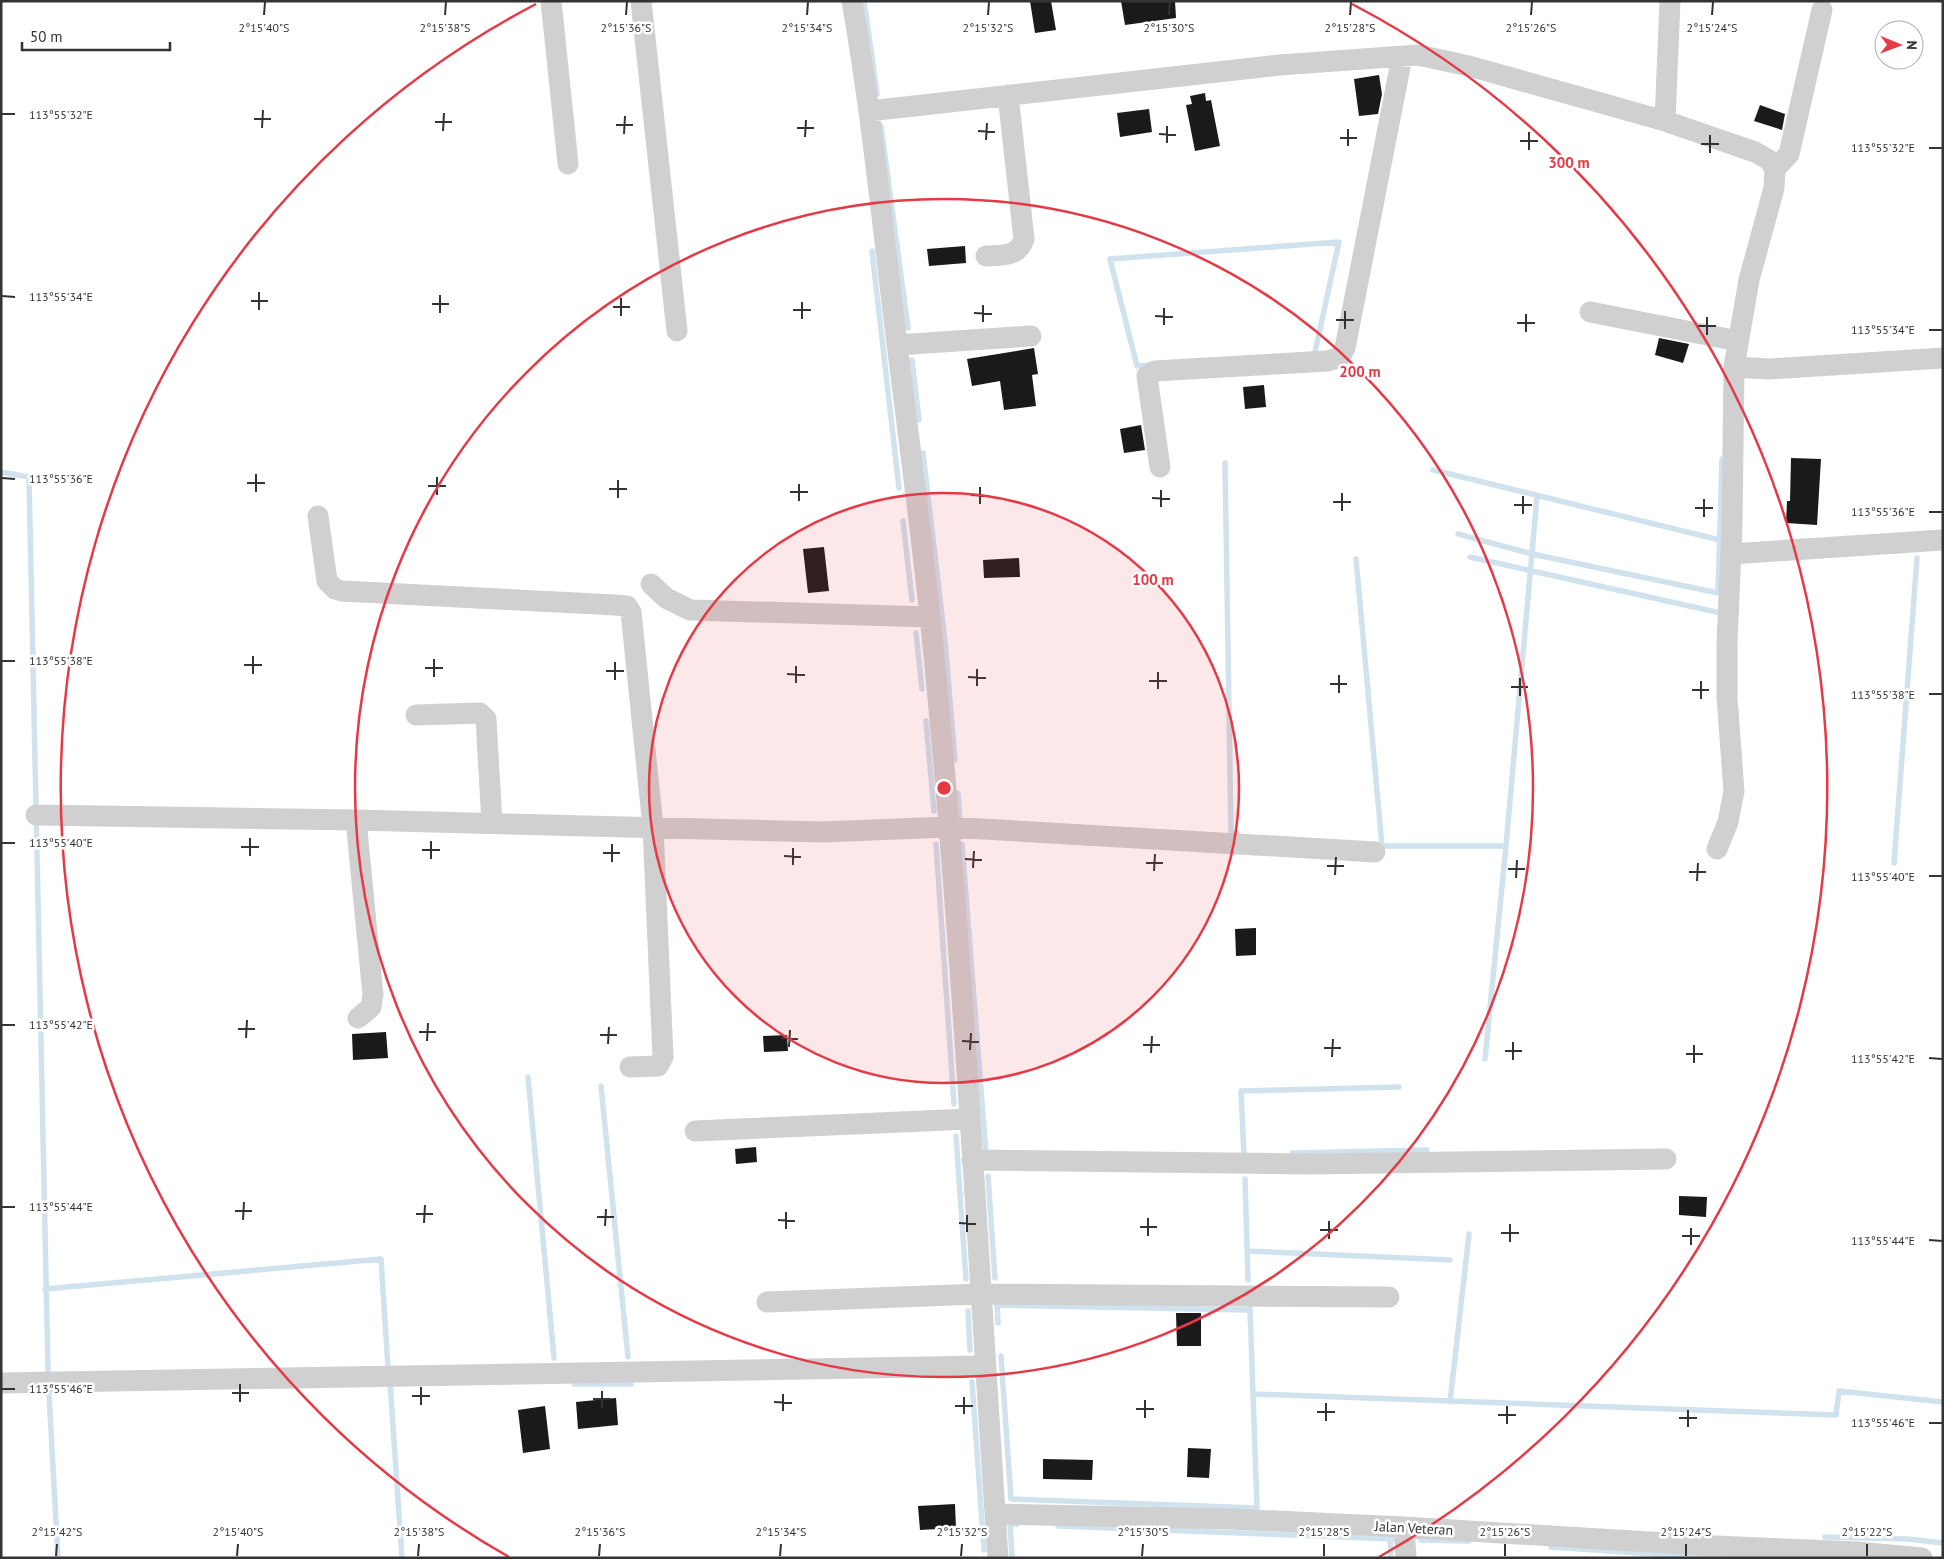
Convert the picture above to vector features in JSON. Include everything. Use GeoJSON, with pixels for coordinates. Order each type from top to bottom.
{"type":"FeatureCollection","features":[{"type":"Feature","properties":{"kind":"street"},"geometry":{"type":"LineString","coordinates":[[551,1],[568,164]]}},
{"type":"Feature","properties":{"kind":"street"},"geometry":{"type":"LineString","coordinates":[[641,1],[676,331]]}},
{"type":"Feature","properties":{"kind":"street"},"geometry":{"type":"LineString","coordinates":[[852,1],[869,111],[897,345],[918,497],[930,617],[970,1120],[984,1366],[998,1558]]}},
{"type":"Feature","properties":{"kind":"street"},"geometry":{"type":"LineString","coordinates":[[1665,121],[1670,1]]}},
{"type":"Feature","properties":{"kind":"street"},"geometry":{"type":"LineString","coordinates":[[1717,849],[1728,822],[1734,791],[1728,698],[1727,644],[1731,554],[1734,366],[1749,280],[1774,188],[1776,169],[1789,154],[1822,10]]}},
{"type":"Feature","properties":{"kind":"street"},"geometry":{"type":"LineString","coordinates":[[869,111],[1280,65],[1418,55],[1439,58],[1665,121],[1755,152],[1769,160],[1776,169]]}},
{"type":"Feature","properties":{"kind":"street"},"geometry":{"type":"LineString","coordinates":[[1160,467],[1147,376],[1155,372],[1328,361],[1340,357],[1345,348],[1402,57]]}},
{"type":"Feature","properties":{"kind":"street"},"geometry":{"type":"LineString","coordinates":[[986,256],[1012,254],[1021,248],[1024,239],[1008,95]]}},
{"type":"Feature","properties":{"kind":"street"},"geometry":{"type":"LineString","coordinates":[[1590,312],[1738,341]]}},
{"type":"Feature","properties":{"kind":"street"},"geometry":{"type":"LineString","coordinates":[[897,345],[1031,336]]}},
{"type":"Feature","properties":{"kind":"street"},"geometry":{"type":"LineString","coordinates":[[1734,366],[1769,369],[1943,358]]}},
{"type":"Feature","properties":{"kind":"street"},"geometry":{"type":"LineString","coordinates":[[318,516],[327,581],[334,588],[342,591],[627,606],[631,612],[653,826],[663,1057],[658,1066],[630,1067]]}},
{"type":"Feature","properties":{"kind":"street"},"geometry":{"type":"LineString","coordinates":[[1731,554],[1943,540]]}},
{"type":"Feature","properties":{"kind":"street"},"geometry":{"type":"LineString","coordinates":[[651,584],[666,598],[690,610],[930,617]]}},
{"type":"Feature","properties":{"kind":"street"},"geometry":{"type":"LineString","coordinates":[[416,715],[480,713],[486,719],[492,823]]}},
{"type":"Feature","properties":{"kind":"street"},"geometry":{"type":"LineString","coordinates":[[36,815],[653,826],[822,832],[948,827],[1376,852]]}},
{"type":"Feature","properties":{"kind":"street"},"geometry":{"type":"LineString","coordinates":[[356,820],[373,995],[371,1007],[358,1018]]}},
{"type":"Feature","properties":{"kind":"street"},"geometry":{"type":"LineString","coordinates":[[696,1131],[970,1120]]}},
{"type":"Feature","properties":{"kind":"street"},"geometry":{"type":"LineString","coordinates":[[972,1160],[1308,1164],[1666,1159]]}},
{"type":"Feature","properties":{"kind":"street"},"geometry":{"type":"LineString","coordinates":[[767,1302],[980,1294],[1389,1297]]}},
{"type":"Feature","properties":{"kind":"street"},"geometry":{"type":"LineString","coordinates":[[1,1383],[408,1374],[552,1375],[984,1366]]}},
{"type":"Feature","properties":{"kind":"street","name":"Jalan Veteran"},"geometry":{"type":"LineString","coordinates":[[995,1514],[1231,1519],[1404,1527],[1814,1554],[1922,1558]]}},
{"type":"Feature","properties":{"kind":"street"},"geometry":{"type":"LineString","coordinates":[[1404,1527],[1406,1558]]}},
{"type":"Feature","properties":{"kind":"building"},"geometry":{"type":"Polygon","coordinates":[[[1030,1],[1051,1],[1056,30],[1035,33],[1030,1]]]}},
{"type":"Feature","properties":{"kind":"building"},"geometry":{"type":"Polygon","coordinates":[[[1121,1],[1175,1],[1176,18],[1125,25],[1121,1]]]}},
{"type":"Feature","properties":{"kind":"building"},"geometry":{"type":"Polygon","coordinates":[[[1379,75],[1382,94],[1378,114],[1359,116],[1354,79],[1379,75]]]}},
{"type":"Feature","properties":{"kind":"building"},"geometry":{"type":"Polygon","coordinates":[[[1205,93],[1206,101],[1211,100],[1220,146],[1195,151],[1186,105],[1192,104],[1190,96],[1205,93]]]}},
{"type":"Feature","properties":{"kind":"building"},"geometry":{"type":"Polygon","coordinates":[[[1760,105],[1785,114],[1782,130],[1754,121],[1760,105]]]}},
{"type":"Feature","properties":{"kind":"building"},"geometry":{"type":"Polygon","coordinates":[[[1149,109],[1152,132],[1120,137],[1117,113],[1149,109]]]}},
{"type":"Feature","properties":{"kind":"building"},"geometry":{"type":"Polygon","coordinates":[[[965,246],[966,263],[929,266],[927,249],[965,246]]]}},
{"type":"Feature","properties":{"kind":"building"},"geometry":{"type":"Polygon","coordinates":[[[1659,338],[1689,344],[1683,363],[1655,355],[1659,338]]]}},
{"type":"Feature","properties":{"kind":"building"},"geometry":{"type":"Polygon","coordinates":[[[1034,348],[1038,374],[1032,375],[1036,406],[1004,410],[1000,381],[972,386],[967,359],[1034,348]]]}},
{"type":"Feature","properties":{"kind":"building"},"geometry":{"type":"Polygon","coordinates":[[[1264,385],[1266,407],[1245,409],[1243,387],[1264,385]]]}},
{"type":"Feature","properties":{"kind":"building"},"geometry":{"type":"Polygon","coordinates":[[[1141,425],[1145,450],[1124,453],[1120,429],[1141,425]]]}},
{"type":"Feature","properties":{"kind":"building"},"geometry":{"type":"Polygon","coordinates":[[[1791,458],[1821,459],[1817,525],[1786,523],[1787,501],[1790,501],[1791,458]]]}},
{"type":"Feature","properties":{"kind":"building"},"geometry":{"type":"Polygon","coordinates":[[[824,547],[829,591],[808,593],[803,549],[824,547]]]}},
{"type":"Feature","properties":{"kind":"building"},"geometry":{"type":"Polygon","coordinates":[[[1019,558],[1020,577],[984,578],[983,560],[1019,558]]]}},
{"type":"Feature","properties":{"kind":"building"},"geometry":{"type":"Polygon","coordinates":[[[1256,928],[1256,955],[1236,956],[1235,929],[1256,928]]]}},
{"type":"Feature","properties":{"kind":"building"},"geometry":{"type":"Polygon","coordinates":[[[386,1032],[388,1058],[353,1060],[352,1034],[386,1032]]]}},
{"type":"Feature","properties":{"kind":"building"},"geometry":{"type":"Polygon","coordinates":[[[787,1035],[788,1051],[764,1052],[763,1036],[787,1035]]]}},
{"type":"Feature","properties":{"kind":"building"},"geometry":{"type":"Polygon","coordinates":[[[756,1147],[757,1162],[736,1164],[735,1149],[756,1147]]]}},
{"type":"Feature","properties":{"kind":"building"},"geometry":{"type":"Polygon","coordinates":[[[1679,1196],[1707,1197],[1706,1217],[1679,1215],[1679,1196]]]}},
{"type":"Feature","properties":{"kind":"building"},"geometry":{"type":"Polygon","coordinates":[[[1176,1313],[1201,1313],[1201,1346],[1177,1346],[1176,1313]]]}},
{"type":"Feature","properties":{"kind":"building"},"geometry":{"type":"Polygon","coordinates":[[[616,1398],[618,1425],[578,1429],[576,1402],[616,1398]]]}},
{"type":"Feature","properties":{"kind":"building"},"geometry":{"type":"Polygon","coordinates":[[[545,1406],[550,1449],[523,1453],[518,1410],[545,1406]]]}},
{"type":"Feature","properties":{"kind":"building"},"geometry":{"type":"Polygon","coordinates":[[[1188,1448],[1211,1449],[1209,1478],[1187,1477],[1188,1448]]]}},
{"type":"Feature","properties":{"kind":"building"},"geometry":{"type":"Polygon","coordinates":[[[1043,1459],[1093,1460],[1092,1480],[1043,1479],[1043,1459]]]}},
{"type":"Feature","properties":{"kind":"building"},"geometry":{"type":"Polygon","coordinates":[[[955,1504],[956,1528],[920,1530],[918,1506],[955,1504]]]}},
{"type":"Feature","properties":{"kind":"waterway"},"geometry":{"type":"LineString","coordinates":[[864,1],[877,94]]}},
{"type":"Feature","properties":{"kind":"waterway"},"geometry":{"type":"LineString","coordinates":[[881,126],[908,328]]}},
{"type":"Feature","properties":{"kind":"waterway"},"geometry":{"type":"LineString","coordinates":[[1152,365],[1137,366],[1110,259],[1339,242],[1315,352]]}},
{"type":"Feature","properties":{"kind":"waterway"},"geometry":{"type":"LineString","coordinates":[[872,251],[899,488]]}},
{"type":"Feature","properties":{"kind":"waterway"},"geometry":{"type":"LineString","coordinates":[[912,360],[919,420]]}},
{"type":"Feature","properties":{"kind":"waterway"},"geometry":{"type":"LineString","coordinates":[[923,453],[945,642],[955,760]]}},
{"type":"Feature","properties":{"kind":"waterway"},"geometry":{"type":"LineString","coordinates":[[1458,534],[1532,554],[1718,593],[1722,459]]}},
{"type":"Feature","properties":{"kind":"waterway"},"geometry":{"type":"LineString","coordinates":[[1225,463],[1231,833],[1238,834]]}},
{"type":"Feature","properties":{"kind":"waterway"},"geometry":{"type":"LineString","coordinates":[[1433,470],[1720,540]]}},
{"type":"Feature","properties":{"kind":"waterway"},"geometry":{"type":"LineString","coordinates":[[1,472],[29,477],[48,1370]]}},
{"type":"Feature","properties":{"kind":"waterway"},"geometry":{"type":"LineString","coordinates":[[1356,559],[1382,846],[1506,846],[1537,496]]}},
{"type":"Feature","properties":{"kind":"waterway"},"geometry":{"type":"LineString","coordinates":[[903,521],[912,600]]}},
{"type":"Feature","properties":{"kind":"waterway"},"geometry":{"type":"LineString","coordinates":[[1470,557],[1716,612]]}},
{"type":"Feature","properties":{"kind":"waterway"},"geometry":{"type":"LineString","coordinates":[[1894,863],[1917,558]]}},
{"type":"Feature","properties":{"kind":"waterway"},"geometry":{"type":"LineString","coordinates":[[916,633],[922,689]]}},
{"type":"Feature","properties":{"kind":"waterway"},"geometry":{"type":"LineString","coordinates":[[926,721],[934,811]]}},
{"type":"Feature","properties":{"kind":"waterway"},"geometry":{"type":"LineString","coordinates":[[958,793],[960,822]]}},
{"type":"Feature","properties":{"kind":"waterway"},"geometry":{"type":"LineString","coordinates":[[936,844],[954,1104]]}},
{"type":"Feature","properties":{"kind":"waterway"},"geometry":{"type":"LineString","coordinates":[[962,844],[986,1154]]}},
{"type":"Feature","properties":{"kind":"waterway"},"geometry":{"type":"LineString","coordinates":[[1485,1059],[1506,846]]}},
{"type":"Feature","properties":{"kind":"waterway"},"geometry":{"type":"LineString","coordinates":[[528,1077],[554,1358]]}},
{"type":"Feature","properties":{"kind":"waterway"},"geometry":{"type":"LineString","coordinates":[[601,1086],[628,1357]]}},
{"type":"Feature","properties":{"kind":"waterway"},"geometry":{"type":"LineString","coordinates":[[1244,1156],[1241,1091],[1399,1087]]}},
{"type":"Feature","properties":{"kind":"waterway"},"geometry":{"type":"LineString","coordinates":[[956,1136],[966,1279]]}},
{"type":"Feature","properties":{"kind":"waterway"},"geometry":{"type":"LineString","coordinates":[[1292,1153],[1427,1150]]}},
{"type":"Feature","properties":{"kind":"waterway"},"geometry":{"type":"LineString","coordinates":[[988,1176],[995,1278]]}},
{"type":"Feature","properties":{"kind":"waterway"},"geometry":{"type":"LineString","coordinates":[[1245,1179],[1248,1280]]}},
{"type":"Feature","properties":{"kind":"waterway"},"geometry":{"type":"LineString","coordinates":[[1450,1402],[1469,1234]]}},
{"type":"Feature","properties":{"kind":"waterway"},"geometry":{"type":"LineString","coordinates":[[1247,1251],[1450,1260]]}},
{"type":"Feature","properties":{"kind":"waterway"},"geometry":{"type":"LineString","coordinates":[[45,1289],[381,1259],[388,1367]]}},
{"type":"Feature","properties":{"kind":"waterway"},"geometry":{"type":"LineString","coordinates":[[997,1304],[998,1323]]}},
{"type":"Feature","properties":{"kind":"waterway"},"geometry":{"type":"LineString","coordinates":[[997,1305],[1250,1310]]}},
{"type":"Feature","properties":{"kind":"waterway"},"geometry":{"type":"LineString","coordinates":[[1001,1356],[1011,1499],[1257,1508],[1250,1308]]}},
{"type":"Feature","properties":{"kind":"waterway"},"geometry":{"type":"LineString","coordinates":[[968,1311],[970,1350]]}},
{"type":"Feature","properties":{"kind":"waterway"},"geometry":{"type":"LineString","coordinates":[[390,1382],[402,1558]]}},
{"type":"Feature","properties":{"kind":"waterway"},"geometry":{"type":"LineString","coordinates":[[972,1382],[984,1550]]}},
{"type":"Feature","properties":{"kind":"waterway"},"geometry":{"type":"LineString","coordinates":[[574,1384],[631,1384]]}},
{"type":"Feature","properties":{"kind":"waterway"},"geometry":{"type":"LineString","coordinates":[[1253,1394],[1836,1415],[1839,1391],[1943,1402]]}},
{"type":"Feature","properties":{"kind":"waterway"},"geometry":{"type":"LineString","coordinates":[[49,1394],[58,1558]]}},
{"type":"Feature","properties":{"kind":"waterway"},"geometry":{"type":"LineString","coordinates":[[1012,1558],[1010,1524],[1017,1524]]}},
{"type":"Feature","properties":{"kind":"waterway"},"geometry":{"type":"LineString","coordinates":[[1058,1526],[1392,1539]]}},
{"type":"Feature","properties":{"kind":"waterway"},"geometry":{"type":"LineString","coordinates":[[1825,1537],[1908,1539],[1943,1543]]}},
{"type":"Feature","properties":{"kind":"waterway"},"geometry":{"type":"LineString","coordinates":[[1390,1539],[1391,1558]]}},
{"type":"Feature","properties":{"kind":"waterway"},"geometry":{"type":"LineString","coordinates":[[1421,1540],[1469,1541]]}},
{"type":"Feature","properties":{"kind":"waterway"},"geometry":{"type":"LineString","coordinates":[[1551,1547],[1712,1558]]}}]}
